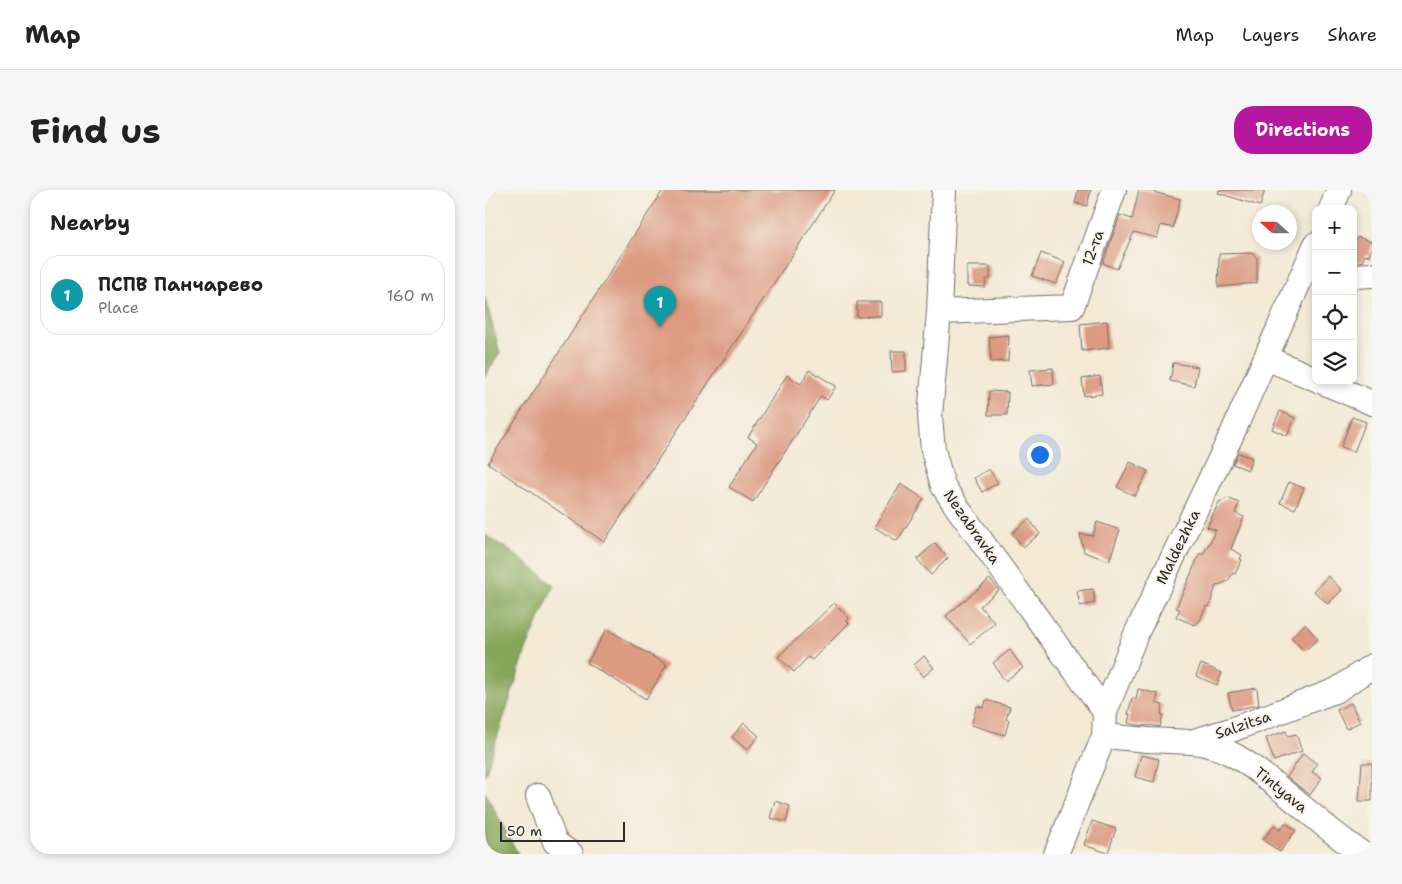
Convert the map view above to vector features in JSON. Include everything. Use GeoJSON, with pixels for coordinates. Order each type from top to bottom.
{"type":"FeatureCollection","features":[{"type":"Feature","properties":{"kind":"street","name":"Nezabravka"},"geometry":{"type":"LineString","coordinates":[[944,190],[939,312],[930,416],[933,450],[943,486],[1105,712]]}},
{"type":"Feature","properties":{"kind":"street","name":"12-та"},"geometry":{"type":"LineString","coordinates":[[939,312],[1072,307],[1114,190]]}},
{"type":"Feature","properties":{"kind":"street"},"geometry":{"type":"LineString","coordinates":[[1333,205],[1339,190]]}},
{"type":"Feature","properties":{"kind":"street","name":"Maldezhka"},"geometry":{"type":"LineString","coordinates":[[1056,854],[1103,736],[1105,712],[1136,634],[1196,511],[1266,358],[1308,280],[1315,250]]}},
{"type":"Feature","properties":{"kind":"street"},"geometry":{"type":"LineString","coordinates":[[1357,276],[1372,275]]}},
{"type":"Feature","properties":{"kind":"street"},"geometry":{"type":"LineString","coordinates":[[1266,358],[1312,377]]}},
{"type":"Feature","properties":{"kind":"street"},"geometry":{"type":"LineString","coordinates":[[1330,385],[1372,403]]}},
{"type":"Feature","properties":{"kind":"street","name":"Salzitsa"},"geometry":{"type":"LineString","coordinates":[[1103,736],[1191,742],[1234,730],[1337,690],[1372,666]]}},
{"type":"Feature","properties":{"kind":"street","name":"Tintyava"},"geometry":{"type":"LineString","coordinates":[[1191,742],[1208,744],[1222,749],[1248,763],[1363,854]]}},
{"type":"Feature","properties":{"kind":"street"},"geometry":{"type":"LineString","coordinates":[[538,796],[555,842],[571,854]]}},
{"type":"Feature","properties":{"kind":"green space"},"geometry":{"type":"Polygon","coordinates":[[[485,297],[500,353],[485,377],[485,297]]]}},
{"type":"Feature","properties":{"kind":"green space"},"geometry":{"type":"Polygon","coordinates":[[[485,535],[512,552],[554,585],[526,650],[485,775],[485,535]]]}},
{"type":"Feature","properties":{"kind":"green space"},"geometry":{"type":"Polygon","coordinates":[[[485,792],[518,854],[485,854],[485,792]]]}},
{"type":"Feature","properties":{"kind":"building"},"geometry":{"type":"Polygon","coordinates":[[[663,190],[835,190],[604,542],[488,463],[663,190]]]}},
{"type":"Feature","properties":{"kind":"building"},"geometry":{"type":"Polygon","coordinates":[[[1078,190],[1091,190],[1087,206],[1075,203],[1078,190]]]}},
{"type":"Feature","properties":{"kind":"building"},"geometry":{"type":"Polygon","coordinates":[[[1139,190],[1146,190],[1180,199],[1173,228],[1161,225],[1157,238],[1134,232],[1117,269],[1103,263],[1120,215],[1132,219],[1139,190]]]}},
{"type":"Feature","properties":{"kind":"building"},"geometry":{"type":"Polygon","coordinates":[[[1219,190],[1265,190],[1260,205],[1218,193],[1219,190]]]}},
{"type":"Feature","properties":{"kind":"building"},"geometry":{"type":"Polygon","coordinates":[[[1357,238],[1372,242],[1369,256],[1365,255],[1362,262],[1357,262],[1357,238]]]}},
{"type":"Feature","properties":{"kind":"building"},"geometry":{"type":"Polygon","coordinates":[[[1041,253],[1065,262],[1056,284],[1032,276],[1041,253]]]}},
{"type":"Feature","properties":{"kind":"building"},"geometry":{"type":"Polygon","coordinates":[[[1251,253],[1257,258],[1257,283],[1218,287],[1219,254],[1251,253]]]}},
{"type":"Feature","properties":{"kind":"building"},"geometry":{"type":"Polygon","coordinates":[[[967,266],[990,266],[990,279],[986,279],[985,287],[967,286],[967,266]]]}},
{"type":"Feature","properties":{"kind":"building"},"geometry":{"type":"Polygon","coordinates":[[[857,302],[881,302],[881,316],[857,317],[857,302]]]}},
{"type":"Feature","properties":{"kind":"building"},"geometry":{"type":"Polygon","coordinates":[[[1107,321],[1109,348],[1082,351],[1080,324],[1107,321]]]}},
{"type":"Feature","properties":{"kind":"building"},"geometry":{"type":"Polygon","coordinates":[[[1009,335],[1008,361],[991,362],[989,337],[1009,335]]]}},
{"type":"Feature","properties":{"kind":"building"},"geometry":{"type":"Polygon","coordinates":[[[891,351],[906,351],[906,371],[892,372],[891,351]]]}},
{"type":"Feature","properties":{"kind":"building"},"geometry":{"type":"Polygon","coordinates":[[[1173,363],[1198,367],[1194,386],[1170,381],[1173,363]]]}},
{"type":"Feature","properties":{"kind":"building"},"geometry":{"type":"Polygon","coordinates":[[[1053,368],[1054,384],[1032,386],[1030,370],[1053,368]]]}},
{"type":"Feature","properties":{"kind":"building"},"geometry":{"type":"Polygon","coordinates":[[[809,370],[836,386],[827,400],[821,396],[753,502],[729,487],[757,443],[748,437],[787,375],[801,384],[809,370]]]}},
{"type":"Feature","properties":{"kind":"building"},"geometry":{"type":"Polygon","coordinates":[[[1100,376],[1102,394],[1084,396],[1082,379],[1100,376]]]}},
{"type":"Feature","properties":{"kind":"building"},"geometry":{"type":"Polygon","coordinates":[[[989,391],[1008,392],[1007,415],[988,415],[989,391]]]}},
{"type":"Feature","properties":{"kind":"building"},"geometry":{"type":"Polygon","coordinates":[[[1280,411],[1295,418],[1287,436],[1272,429],[1280,411]]]}},
{"type":"Feature","properties":{"kind":"building"},"geometry":{"type":"Polygon","coordinates":[[[1352,417],[1366,422],[1354,452],[1341,447],[1352,417]]]}},
{"type":"Feature","properties":{"kind":"building"},"geometry":{"type":"Polygon","coordinates":[[[1238,453],[1252,458],[1248,470],[1233,464],[1238,453]]]}},
{"type":"Feature","properties":{"kind":"building"},"geometry":{"type":"Polygon","coordinates":[[[1130,462],[1148,471],[1135,496],[1117,487],[1130,462]]]}},
{"type":"Feature","properties":{"kind":"building"},"geometry":{"type":"Polygon","coordinates":[[[989,469],[998,483],[982,492],[974,478],[989,469]]]}},
{"type":"Feature","properties":{"kind":"building"},"geometry":{"type":"Polygon","coordinates":[[[1289,482],[1304,488],[1295,509],[1280,503],[1289,482]]]}},
{"type":"Feature","properties":{"kind":"building"},"geometry":{"type":"Polygon","coordinates":[[[901,484],[924,499],[897,541],[874,527],[901,484]]]}},
{"type":"Feature","properties":{"kind":"building"},"geometry":{"type":"Polygon","coordinates":[[[1228,498],[1239,503],[1235,513],[1244,517],[1231,549],[1242,555],[1240,559],[1242,560],[1235,574],[1233,573],[1228,581],[1216,586],[1209,607],[1206,606],[1200,620],[1195,625],[1176,617],[1180,609],[1176,608],[1200,553],[1203,555],[1216,530],[1207,527],[1219,502],[1228,498]]]}},
{"type":"Feature","properties":{"kind":"building"},"geometry":{"type":"Polygon","coordinates":[[[1029,519],[1040,534],[1023,547],[1012,533],[1029,519]]]}},
{"type":"Feature","properties":{"kind":"building"},"geometry":{"type":"Polygon","coordinates":[[[1097,522],[1120,530],[1109,561],[1084,552],[1080,534],[1093,536],[1097,522]]]}},
{"type":"Feature","properties":{"kind":"building"},"geometry":{"type":"Polygon","coordinates":[[[935,543],[948,558],[931,575],[917,559],[935,543]]]}},
{"type":"Feature","properties":{"kind":"building"},"geometry":{"type":"Polygon","coordinates":[[[1328,576],[1342,590],[1328,604],[1314,591],[1328,576]]]}},
{"type":"Feature","properties":{"kind":"building"},"geometry":{"type":"Polygon","coordinates":[[[990,579],[999,590],[980,606],[995,623],[970,644],[946,616],[990,579]]]}},
{"type":"Feature","properties":{"kind":"building"},"geometry":{"type":"Polygon","coordinates":[[[1093,589],[1095,603],[1080,606],[1077,591],[1093,589]]]}},
{"type":"Feature","properties":{"kind":"building"},"geometry":{"type":"Polygon","coordinates":[[[834,603],[849,618],[847,621],[849,623],[812,660],[808,657],[794,672],[778,657],[834,603]]]}},
{"type":"Feature","properties":{"kind":"building"},"geometry":{"type":"Polygon","coordinates":[[[1305,624],[1318,639],[1304,651],[1291,637],[1305,624]]]}},
{"type":"Feature","properties":{"kind":"building"},"geometry":{"type":"Polygon","coordinates":[[[607,629],[667,665],[646,699],[587,663],[607,629]]]}},
{"type":"Feature","properties":{"kind":"building"},"geometry":{"type":"Polygon","coordinates":[[[1010,650],[1023,668],[1005,681],[993,663],[1010,650]]]}},
{"type":"Feature","properties":{"kind":"building"},"geometry":{"type":"Polygon","coordinates":[[[924,656],[934,668],[923,677],[914,665],[924,656]]]}},
{"type":"Feature","properties":{"kind":"building"},"geometry":{"type":"Polygon","coordinates":[[[1201,664],[1222,673],[1217,685],[1196,676],[1201,664]]]}},
{"type":"Feature","properties":{"kind":"building"},"geometry":{"type":"Polygon","coordinates":[[[1257,688],[1259,705],[1232,710],[1228,693],[1257,688]]]}},
{"type":"Feature","properties":{"kind":"building"},"geometry":{"type":"Polygon","coordinates":[[[1138,689],[1158,694],[1156,703],[1163,705],[1160,727],[1128,723],[1132,698],[1136,699],[1138,689]]]}},
{"type":"Feature","properties":{"kind":"building"},"geometry":{"type":"Polygon","coordinates":[[[986,700],[1010,707],[1006,719],[1009,720],[1005,735],[971,725],[977,706],[984,708],[986,700]]]}},
{"type":"Feature","properties":{"kind":"building"},"geometry":{"type":"Polygon","coordinates":[[[1351,703],[1360,722],[1346,729],[1337,710],[1351,703]]]}},
{"type":"Feature","properties":{"kind":"building"},"geometry":{"type":"Polygon","coordinates":[[[744,723],[759,736],[747,750],[732,737],[744,723]]]}},
{"type":"Feature","properties":{"kind":"building"},"geometry":{"type":"Polygon","coordinates":[[[1286,731],[1288,736],[1296,734],[1302,751],[1274,761],[1266,738],[1286,731]]]}},
{"type":"Feature","properties":{"kind":"building"},"geometry":{"type":"Polygon","coordinates":[[[1303,753],[1317,764],[1312,772],[1322,778],[1310,795],[1287,777],[1303,753]]]}},
{"type":"Feature","properties":{"kind":"building"},"geometry":{"type":"Polygon","coordinates":[[[1141,755],[1159,759],[1154,782],[1135,777],[1141,755]]]}},
{"type":"Feature","properties":{"kind":"building"},"geometry":{"type":"Polygon","coordinates":[[[1362,763],[1372,763],[1372,801],[1359,801],[1362,763]]]}},
{"type":"Feature","properties":{"kind":"building"},"geometry":{"type":"Polygon","coordinates":[[[775,801],[790,806],[786,822],[770,818],[775,801]]]}},
{"type":"Feature","properties":{"kind":"building"},"geometry":{"type":"Polygon","coordinates":[[[1092,821],[1116,829],[1108,853],[1084,845],[1092,821]]]}},
{"type":"Feature","properties":{"kind":"building"},"geometry":{"type":"Polygon","coordinates":[[[1285,823],[1296,830],[1280,852],[1263,840],[1274,825],[1280,830],[1285,823]]]}},
{"type":"Feature","properties":{"kind":"place","name":"ПСПВ Панчарево"},"geometry":{"type":"Point","coordinates":[660,327]}}]}
